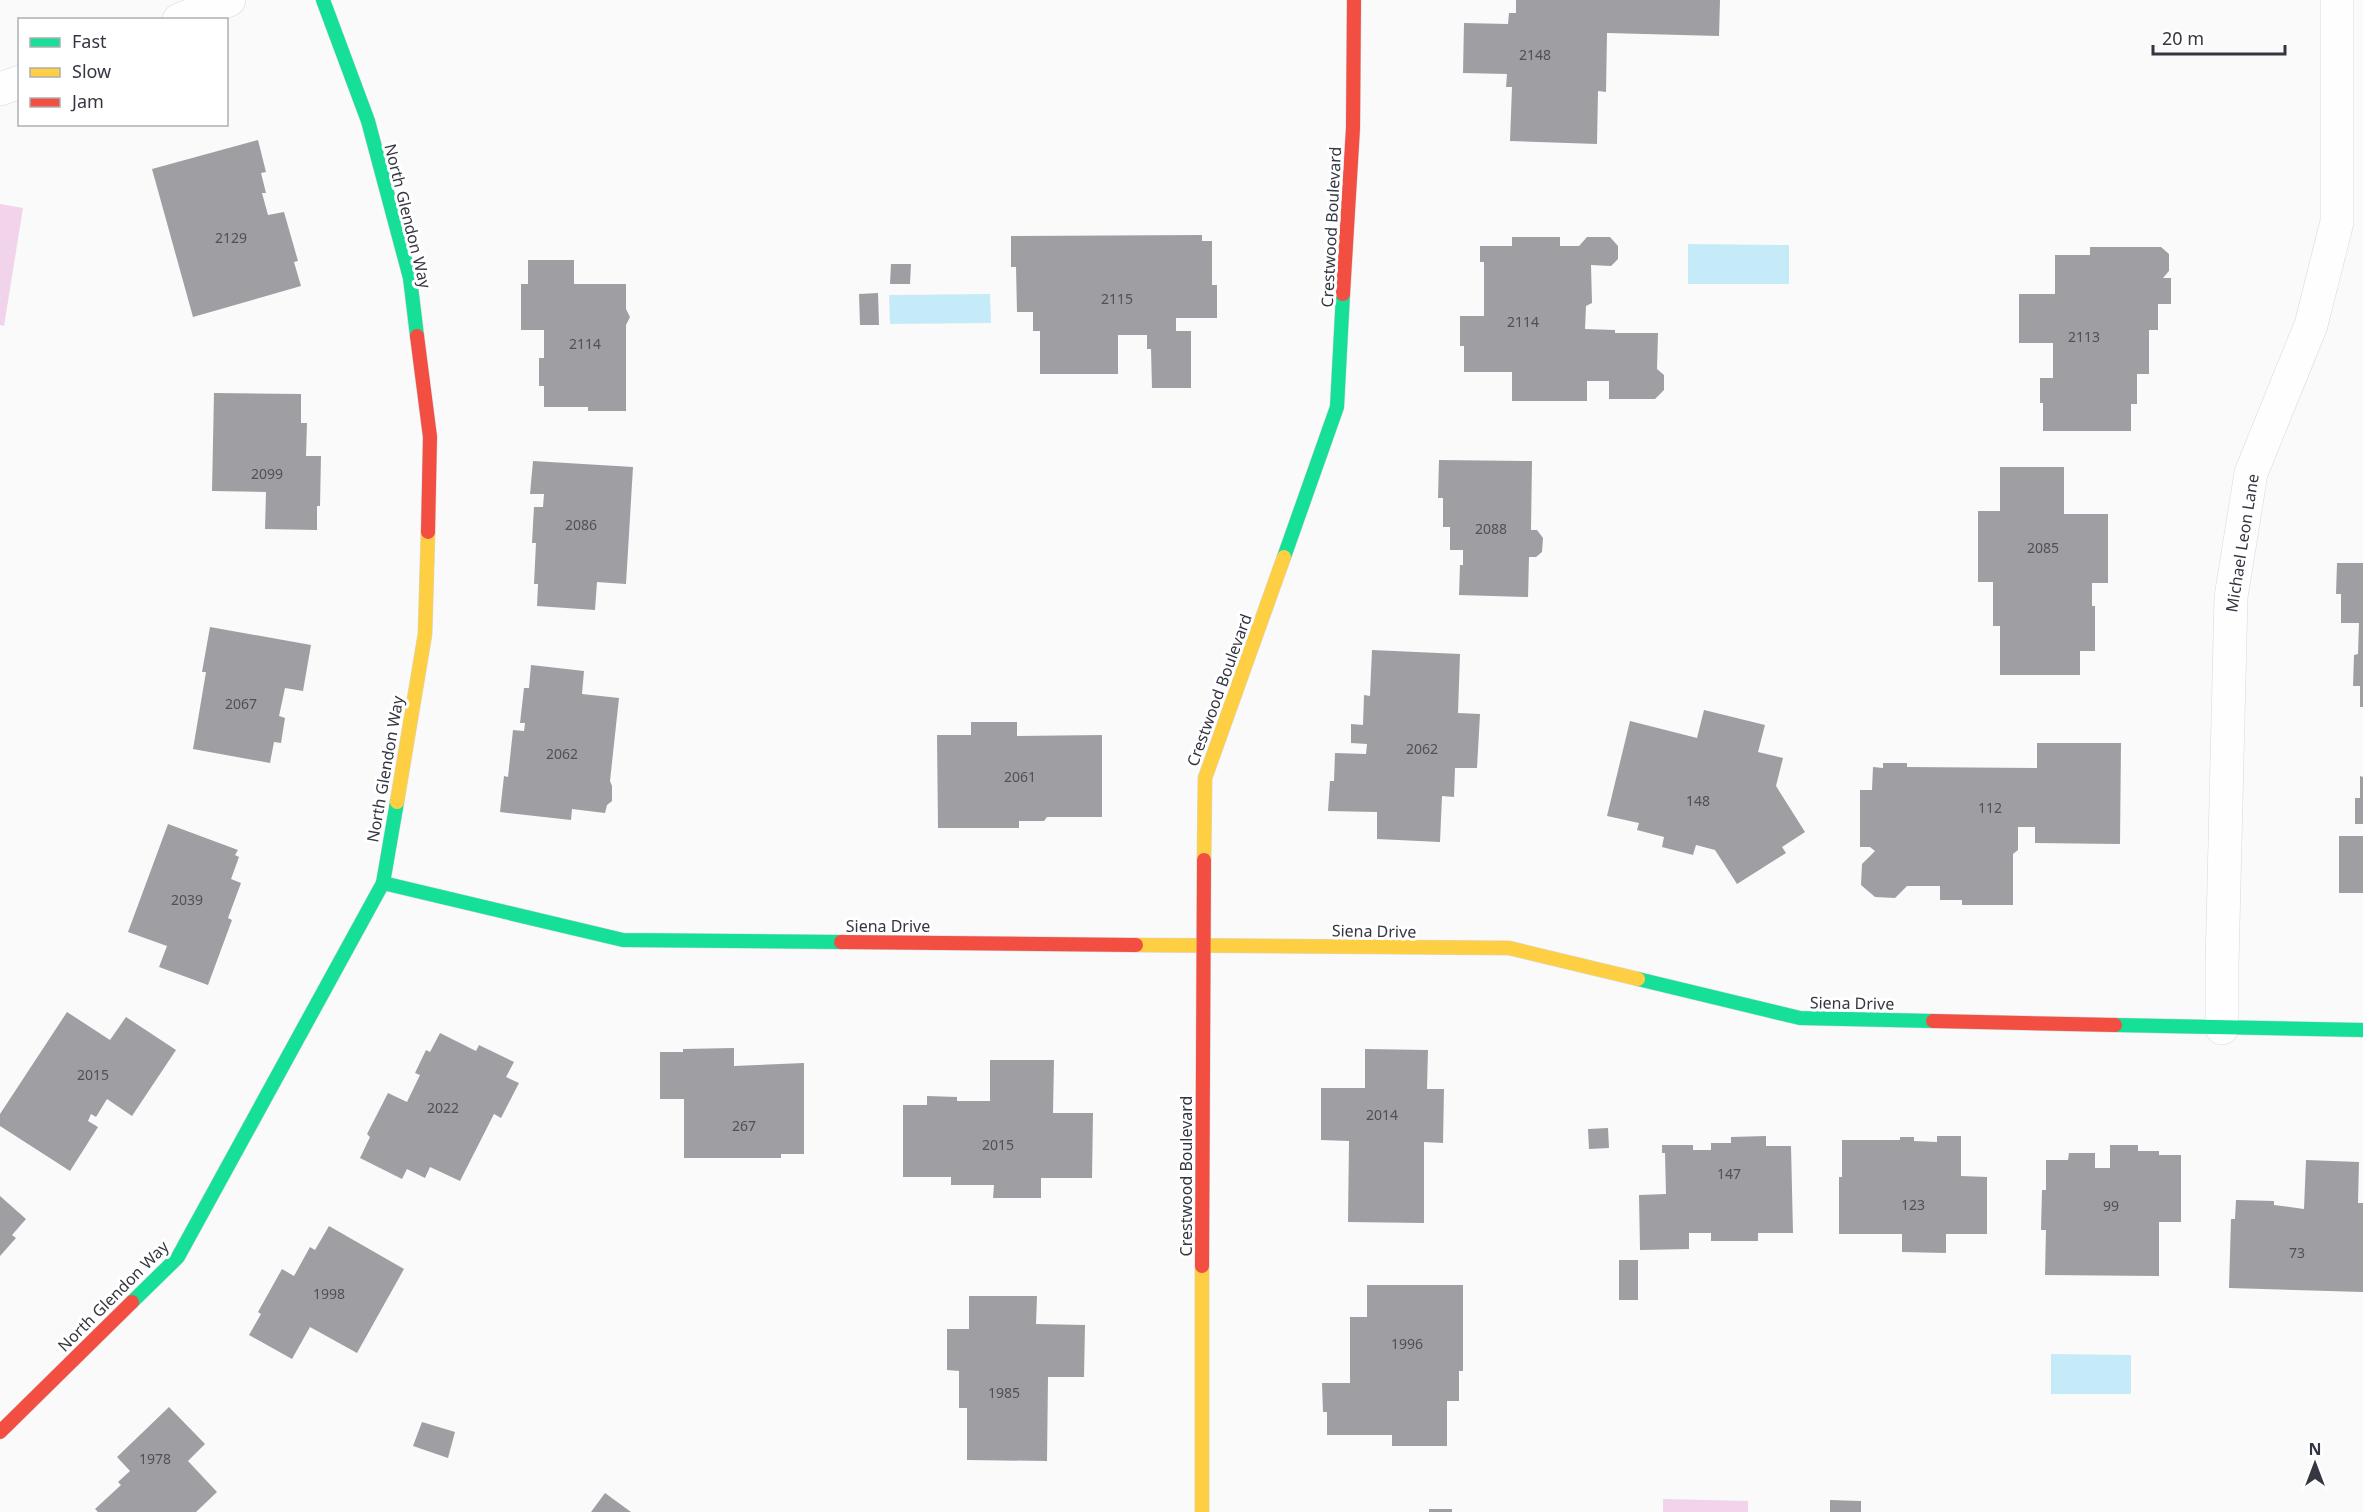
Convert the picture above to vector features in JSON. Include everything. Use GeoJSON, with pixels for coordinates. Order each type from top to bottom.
{"type":"FeatureCollection","features":[{"type":"Feature","properties":{"kind":"street"},"geometry":{"type":"LineString","coordinates":[[184,18],[229,0]]}},
{"type":"Feature","properties":{"kind":"street","name":"North Glendon Way"},"geometry":{"type":"LineString","coordinates":[[0,1432],[178,1257],[383,883],[425,634],[430,437],[410,278],[368,121],[323,0]]}},
{"type":"Feature","properties":{"kind":"street","name":"Crestwood Boulevard"},"geometry":{"type":"LineString","coordinates":[[1202,1512],[1202,946],[1205,778],[1337,407],[1353,139],[1354,0]]}},
{"type":"Feature","properties":{"kind":"street","name":"Michael Leon Lane"},"geometry":{"type":"LineString","coordinates":[[2222,1028],[2231,597],[2251,473],[2311,325],[2337,222],[2337,0]]}},
{"type":"Feature","properties":{"kind":"street"},"geometry":{"type":"LineString","coordinates":[[0,89],[18,83]]}},
{"type":"Feature","properties":{"kind":"street","name":"Siena Drive"},"geometry":{"type":"LineString","coordinates":[[383,883],[623,940],[1509,948],[1800,1018],[2363,1030]]}},
{"type":"Feature","properties":{"kind":"shaded area"},"geometry":{"type":"Polygon","coordinates":[[[0,204],[23,208],[4,326],[0,325],[0,204]]]}},
{"type":"Feature","properties":{"kind":"shaded area"},"geometry":{"type":"Polygon","coordinates":[[[1663,1499],[1748,1501],[1748,1512],[1663,1512],[1663,1499]]]}},
{"type":"Feature","properties":{"kind":"water"},"geometry":{"type":"Polygon","coordinates":[[[1688,244],[1789,245],[1789,284],[1688,284],[1688,244]]]}},
{"type":"Feature","properties":{"kind":"water"},"geometry":{"type":"Polygon","coordinates":[[[990,294],[991,323],[890,324],[889,295],[990,294]]]}},
{"type":"Feature","properties":{"kind":"water"},"geometry":{"type":"Polygon","coordinates":[[[2051,1354],[2131,1355],[2131,1394],[2051,1394],[2051,1354]]]}},
{"type":"Feature","properties":{"kind":"building"},"geometry":{"type":"Polygon","coordinates":[[[1516,0],[1720,0],[1719,36],[1607,33],[1606,92],[1598,91],[1597,144],[1510,141],[1512,87],[1506,87],[1507,74],[1463,73],[1464,23],[1508,24],[1509,13],[1516,13],[1516,0]]]}},
{"type":"Feature","properties":{"kind":"building"},"geometry":{"type":"Polygon","coordinates":[[[258,140],[266,172],[261,173],[266,193],[262,193],[268,215],[284,212],[298,261],[294,262],[301,286],[193,317],[152,169],[258,140]]]}},
{"type":"Feature","properties":{"kind":"building"},"geometry":{"type":"Polygon","coordinates":[[[1202,235],[1202,241],[1212,241],[1212,285],[1217,285],[1217,318],[1176,318],[1176,331],[1191,331],[1191,388],[1152,388],[1151,349],[1147,349],[1147,335],[1118,335],[1118,374],[1040,374],[1040,331],[1033,331],[1033,312],[1017,312],[1016,267],[1011,267],[1011,236],[1202,235]]]}},
{"type":"Feature","properties":{"kind":"building"},"geometry":{"type":"Polygon","coordinates":[[[1512,237],[1560,237],[1560,246],[1579,246],[1587,237],[1610,237],[1618,246],[1618,259],[1611,266],[1591,265],[1592,303],[1586,306],[1585,329],[1615,330],[1615,333],[1658,333],[1657,369],[1664,375],[1664,390],[1655,399],[1609,399],[1609,381],[1587,381],[1587,401],[1512,401],[1512,372],[1464,372],[1464,346],[1460,346],[1460,316],[1484,316],[1484,262],[1480,262],[1480,246],[1512,246],[1512,237]]]}},
{"type":"Feature","properties":{"kind":"building"},"geometry":{"type":"Polygon","coordinates":[[[2090,247],[2161,247],[2169,254],[2169,271],[2163,278],[2171,278],[2171,304],[2158,304],[2158,330],[2149,330],[2149,374],[2137,374],[2137,404],[2131,404],[2131,431],[2043,431],[2040,378],[2053,378],[2053,343],[2019,343],[2019,294],[2055,294],[2055,255],[2090,255],[2090,247]]]}},
{"type":"Feature","properties":{"kind":"building"},"geometry":{"type":"Polygon","coordinates":[[[528,260],[574,260],[574,284],[626,284],[626,309],[630,317],[626,325],[626,411],[588,411],[588,407],[544,407],[544,386],[539,386],[539,358],[544,358],[544,330],[521,330],[521,284],[528,284],[528,260]]]}},
{"type":"Feature","properties":{"kind":"building"},"geometry":{"type":"Polygon","coordinates":[[[891,264],[911,264],[910,284],[890,284],[891,264]]]}},
{"type":"Feature","properties":{"kind":"building"},"geometry":{"type":"Polygon","coordinates":[[[878,293],[879,325],[860,325],[859,294],[878,293]]]}},
{"type":"Feature","properties":{"kind":"building"},"geometry":{"type":"Polygon","coordinates":[[[214,393],[301,394],[301,423],[307,423],[306,456],[321,456],[317,530],[265,529],[266,492],[212,491],[214,393]]]}},
{"type":"Feature","properties":{"kind":"building"},"geometry":{"type":"Polygon","coordinates":[[[1439,460],[1532,461],[1531,530],[1537,530],[1543,538],[1542,552],[1536,557],[1529,557],[1528,597],[1459,595],[1463,550],[1450,550],[1450,527],[1443,527],[1443,498],[1438,498],[1439,460]]]}},
{"type":"Feature","properties":{"kind":"building"},"geometry":{"type":"Polygon","coordinates":[[[533,461],[633,467],[626,584],[597,582],[595,610],[537,606],[538,584],[534,584],[536,543],[532,543],[534,507],[543,507],[544,494],[530,494],[533,461]]]}},
{"type":"Feature","properties":{"kind":"building"},"geometry":{"type":"Polygon","coordinates":[[[2000,467],[2064,467],[2064,514],[2108,514],[2108,583],[2092,583],[2092,606],[2095,606],[2095,651],[2080,651],[2080,675],[2000,675],[2000,626],[1993,626],[1993,582],[1978,582],[1978,511],[2000,511],[2000,467]]]}},
{"type":"Feature","properties":{"kind":"building"},"geometry":{"type":"Polygon","coordinates":[[[2337,563],[2363,563],[2363,707],[2360,707],[2360,686],[2353,686],[2354,655],[2358,654],[2359,623],[2341,623],[2341,594],[2336,594],[2337,563]]]}},
{"type":"Feature","properties":{"kind":"building"},"geometry":{"type":"Polygon","coordinates":[[[210,627],[311,645],[303,691],[285,688],[279,716],[285,718],[281,743],[274,742],[270,763],[193,749],[206,672],[202,672],[210,627]]]}},
{"type":"Feature","properties":{"kind":"building"},"geometry":{"type":"Polygon","coordinates":[[[1372,650],[1460,654],[1458,713],[1480,714],[1477,768],[1455,768],[1454,797],[1442,796],[1440,842],[1377,839],[1377,812],[1328,811],[1330,781],[1334,781],[1335,753],[1366,754],[1367,744],[1351,743],[1351,724],[1363,725],[1364,695],[1370,696],[1372,650]]]}},
{"type":"Feature","properties":{"kind":"building"},"geometry":{"type":"Polygon","coordinates":[[[531,665],[584,671],[582,694],[619,698],[610,781],[612,801],[607,805],[605,813],[572,809],[571,820],[500,812],[504,776],[508,777],[513,730],[524,731],[525,723],[520,723],[524,688],[529,688],[531,665]]]}},
{"type":"Feature","properties":{"kind":"building"},"geometry":{"type":"Polygon","coordinates":[[[1704,710],[1765,725],[1758,752],[1783,758],[1776,786],[1805,832],[1782,847],[1786,853],[1737,884],[1715,850],[1696,845],[1693,855],[1662,847],[1664,837],[1637,830],[1639,823],[1607,816],[1630,721],[1697,738],[1704,710]]]}},
{"type":"Feature","properties":{"kind":"building"},"geometry":{"type":"Polygon","coordinates":[[[971,722],[1017,722],[1017,736],[1102,735],[1102,817],[1047,817],[1044,821],[1019,821],[1019,828],[938,828],[937,735],[971,735],[971,722]]]}},
{"type":"Feature","properties":{"kind":"building"},"geometry":{"type":"Polygon","coordinates":[[[2037,743],[2121,743],[2120,844],[2035,843],[2035,827],[2018,827],[2018,850],[2013,854],[2013,905],[1962,905],[1962,900],[1940,900],[1940,886],[1907,886],[1895,898],[1875,897],[1861,885],[1862,864],[1875,851],[1870,847],[1860,847],[1860,790],[1872,790],[1873,767],[1883,768],[1883,763],[1907,763],[1907,767],[2037,768],[2037,743]]]}},
{"type":"Feature","properties":{"kind":"building"},"geometry":{"type":"Polygon","coordinates":[[[2360,776],[2363,777],[2363,824],[2355,824],[2355,798],[2360,798],[2360,776]]]}},
{"type":"Feature","properties":{"kind":"building"},"geometry":{"type":"Polygon","coordinates":[[[168,824],[238,850],[235,855],[239,857],[231,879],[241,883],[228,918],[232,920],[208,985],[159,967],[167,946],[128,932],[168,824]]]}},
{"type":"Feature","properties":{"kind":"building"},"geometry":{"type":"Polygon","coordinates":[[[2339,836],[2363,836],[2363,893],[2339,893],[2339,836]]]}},
{"type":"Feature","properties":{"kind":"building"},"geometry":{"type":"Polygon","coordinates":[[[67,1012],[110,1040],[126,1017],[176,1050],[132,1116],[107,1099],[96,1117],[91,1114],[88,1121],[98,1127],[70,1171],[0,1126],[0,1114],[67,1012]]]}},
{"type":"Feature","properties":{"kind":"building"},"geometry":{"type":"Polygon","coordinates":[[[440,1033],[476,1051],[479,1045],[514,1062],[506,1077],[519,1083],[501,1118],[494,1114],[460,1181],[430,1167],[425,1178],[407,1169],[402,1179],[360,1158],[370,1137],[367,1134],[388,1093],[407,1102],[420,1075],[415,1073],[426,1050],[430,1052],[440,1033]]]}},
{"type":"Feature","properties":{"kind":"building"},"geometry":{"type":"Polygon","coordinates":[[[734,1048],[734,1066],[804,1063],[804,1154],[781,1154],[781,1158],[684,1158],[684,1099],[660,1099],[660,1052],[734,1048]]]}},
{"type":"Feature","properties":{"kind":"building"},"geometry":{"type":"Polygon","coordinates":[[[1365,1049],[1428,1050],[1427,1089],[1444,1089],[1443,1143],[1424,1142],[1424,1223],[1348,1222],[1349,1141],[1321,1140],[1321,1088],[1365,1088],[1365,1049]]]}},
{"type":"Feature","properties":{"kind":"building"},"geometry":{"type":"Polygon","coordinates":[[[990,1060],[1054,1060],[1053,1113],[1093,1113],[1092,1178],[1041,1178],[1041,1198],[993,1198],[994,1185],[951,1185],[951,1177],[903,1177],[903,1105],[927,1105],[927,1096],[957,1097],[957,1101],[990,1101],[990,1060]]]}},
{"type":"Feature","properties":{"kind":"building"},"geometry":{"type":"Polygon","coordinates":[[[1608,1128],[1609,1148],[1589,1149],[1588,1129],[1608,1128]]]}},
{"type":"Feature","properties":{"kind":"building"},"geometry":{"type":"Polygon","coordinates":[[[1766,1136],[1766,1146],[1791,1146],[1793,1233],[1758,1233],[1758,1241],[1711,1241],[1711,1233],[1689,1233],[1689,1249],[1640,1250],[1639,1195],[1666,1194],[1665,1153],[1662,1153],[1662,1145],[1693,1145],[1693,1150],[1711,1150],[1711,1143],[1731,1143],[1731,1137],[1766,1136]]]}},
{"type":"Feature","properties":{"kind":"building"},"geometry":{"type":"Polygon","coordinates":[[[1937,1136],[1961,1136],[1961,1176],[1987,1177],[1987,1234],[1946,1234],[1946,1253],[1902,1252],[1902,1234],[1839,1234],[1839,1177],[1842,1177],[1842,1140],[1900,1140],[1900,1137],[1914,1137],[1914,1141],[1937,1142],[1937,1136]]]}},
{"type":"Feature","properties":{"kind":"building"},"geometry":{"type":"Polygon","coordinates":[[[2110,1145],[2138,1145],[2138,1151],[2159,1151],[2159,1155],[2181,1155],[2181,1222],[2159,1222],[2159,1276],[2045,1275],[2046,1230],[2041,1230],[2042,1190],[2046,1190],[2046,1160],[2068,1160],[2069,1153],[2095,1153],[2095,1168],[2110,1168],[2110,1145]]]}},
{"type":"Feature","properties":{"kind":"building"},"geometry":{"type":"Polygon","coordinates":[[[2306,1160],[2359,1162],[2358,1203],[2363,1203],[2363,1292],[2229,1288],[2231,1219],[2235,1219],[2236,1200],[2274,1201],[2274,1205],[2304,1209],[2306,1160]]]}},
{"type":"Feature","properties":{"kind":"building"},"geometry":{"type":"Polygon","coordinates":[[[0,1196],[26,1219],[12,1235],[16,1238],[0,1256],[0,1196]]]}},
{"type":"Feature","properties":{"kind":"building"},"geometry":{"type":"Polygon","coordinates":[[[329,1226],[404,1269],[357,1353],[310,1327],[292,1359],[249,1335],[261,1314],[258,1312],[282,1269],[294,1276],[310,1247],[315,1250],[329,1226]]]}},
{"type":"Feature","properties":{"kind":"building"},"geometry":{"type":"Polygon","coordinates":[[[1619,1260],[1638,1260],[1638,1300],[1619,1300],[1619,1260]]]}},
{"type":"Feature","properties":{"kind":"building"},"geometry":{"type":"Polygon","coordinates":[[[1367,1285],[1463,1285],[1463,1371],[1459,1371],[1459,1401],[1447,1401],[1447,1446],[1392,1446],[1392,1435],[1327,1435],[1327,1412],[1323,1412],[1322,1383],[1350,1383],[1350,1317],[1367,1317],[1367,1285]]]}},
{"type":"Feature","properties":{"kind":"building"},"geometry":{"type":"Polygon","coordinates":[[[969,1296],[1037,1296],[1036,1324],[1085,1325],[1084,1377],[1048,1377],[1047,1461],[967,1460],[967,1408],[959,1408],[959,1371],[947,1370],[947,1329],[969,1329],[969,1296]]]}},
{"type":"Feature","properties":{"kind":"building"},"geometry":{"type":"Polygon","coordinates":[[[169,1407],[205,1444],[188,1461],[217,1492],[196,1512],[98,1512],[95,1509],[121,1485],[118,1482],[130,1471],[117,1457],[169,1407]]]}},
{"type":"Feature","properties":{"kind":"building"},"geometry":{"type":"Polygon","coordinates":[[[422,1422],[455,1432],[448,1458],[413,1446],[422,1422]]]}},
{"type":"Feature","properties":{"kind":"building"},"geometry":{"type":"Polygon","coordinates":[[[605,1493],[631,1512],[591,1512],[605,1493]]]}},
{"type":"Feature","properties":{"kind":"building"},"geometry":{"type":"Polygon","coordinates":[[[1830,1500],[1861,1501],[1861,1512],[1830,1512],[1830,1500]]]}},
{"type":"Feature","properties":{"kind":"building"},"geometry":{"type":"Polygon","coordinates":[[[1429,1509],[1452,1509],[1452,1512],[1429,1512],[1429,1509]]]}},
{"type":"Feature","properties":{"kind":"traffic: fast"},"geometry":{"type":"LineString","coordinates":[[323,0],[368,121],[410,278],[417,336]]}},
{"type":"Feature","properties":{"kind":"traffic: fast"},"geometry":{"type":"LineString","coordinates":[[1284,557],[1337,407],[1343,294]]}},
{"type":"Feature","properties":{"kind":"traffic: fast"},"geometry":{"type":"LineString","coordinates":[[132,1302],[178,1257],[383,883],[397,802]]}},
{"type":"Feature","properties":{"kind":"traffic: fast"},"geometry":{"type":"LineString","coordinates":[[383,883],[623,940],[841,942]]}},
{"type":"Feature","properties":{"kind":"traffic: fast"},"geometry":{"type":"LineString","coordinates":[[1638,979],[1800,1018],[1933,1021]]}},
{"type":"Feature","properties":{"kind":"traffic: fast"},"geometry":{"type":"LineString","coordinates":[[2115,1025],[2363,1030]]}},
{"type":"Feature","properties":{"kind":"traffic: slow"},"geometry":{"type":"LineString","coordinates":[[397,802],[425,634],[428,532]]}},
{"type":"Feature","properties":{"kind":"traffic: slow"},"geometry":{"type":"LineString","coordinates":[[1204,860],[1205,778],[1284,557]]}},
{"type":"Feature","properties":{"kind":"traffic: slow"},"geometry":{"type":"LineString","coordinates":[[1136,945],[1509,948],[1638,979]]}},
{"type":"Feature","properties":{"kind":"traffic: slow"},"geometry":{"type":"LineString","coordinates":[[1202,1266],[1202,1512]]}},
{"type":"Feature","properties":{"kind":"traffic: jam"},"geometry":{"type":"LineString","coordinates":[[1343,294],[1353,128],[1354,0]]}},
{"type":"Feature","properties":{"kind":"traffic: jam"},"geometry":{"type":"LineString","coordinates":[[417,336],[430,437],[428,532]]}},
{"type":"Feature","properties":{"kind":"traffic: jam"},"geometry":{"type":"LineString","coordinates":[[1202,1266],[1204,860]]}},
{"type":"Feature","properties":{"kind":"traffic: jam"},"geometry":{"type":"LineString","coordinates":[[841,942],[1136,945]]}},
{"type":"Feature","properties":{"kind":"traffic: jam"},"geometry":{"type":"LineString","coordinates":[[1933,1021],[2115,1025]]}},
{"type":"Feature","properties":{"kind":"traffic: jam"},"geometry":{"type":"LineString","coordinates":[[0,1432],[132,1302]]}}]}
